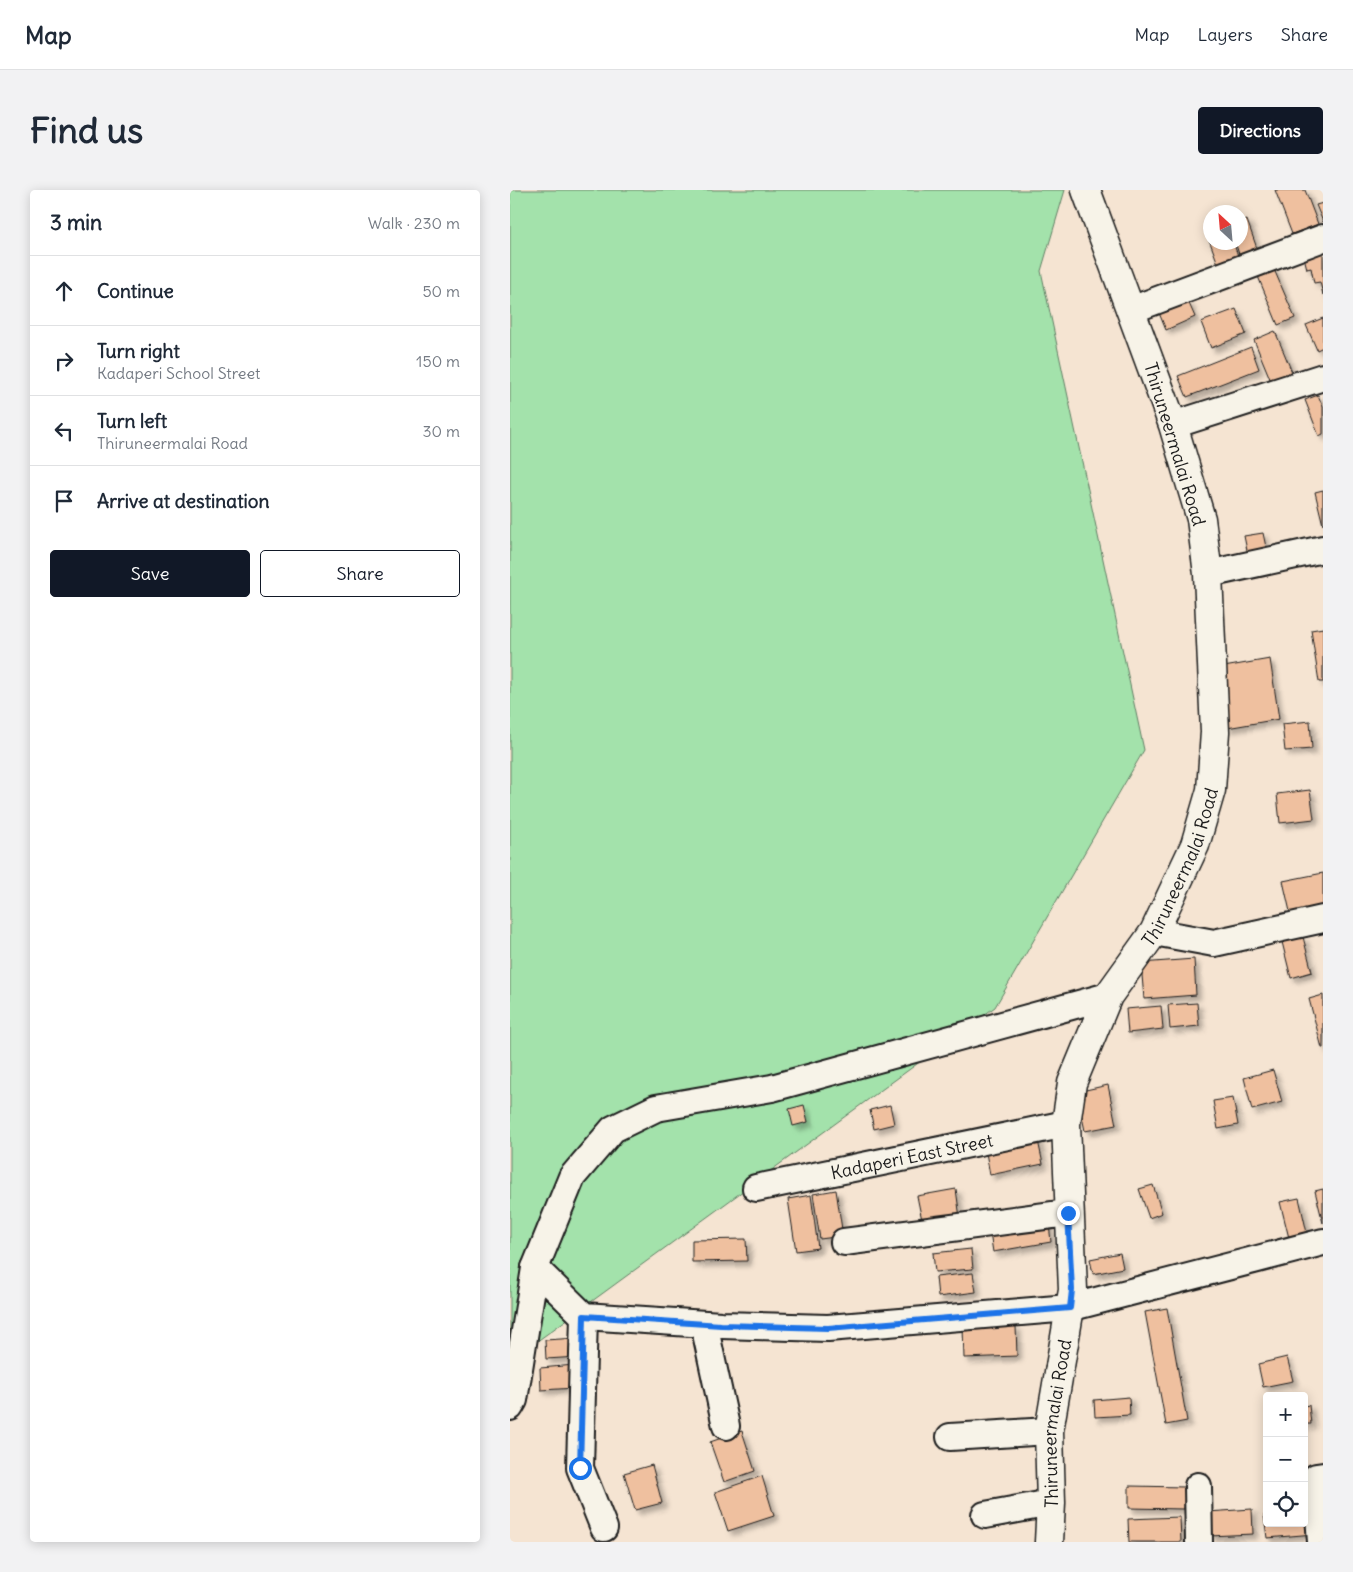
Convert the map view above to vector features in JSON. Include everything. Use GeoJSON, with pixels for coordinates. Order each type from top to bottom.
{"type":"FeatureCollection","features":[{"type":"Feature","properties":{"kind":"street","name":"Thiruneermalai Road"},"geometry":{"type":"LineString","coordinates":[[1048,1542],[1051,1503],[1049,1431],[1072,1290],[1066,1124],[1072,1083],[1108,996],[1154,932],[1195,845],[1211,790],[1215,732],[1208,574],[1201,519],[1173,425],[1086,190]]}},
{"type":"Feature","properties":{"kind":"street"},"geometry":{"type":"LineString","coordinates":[[1131,310],[1323,238]]}},
{"type":"Feature","properties":{"kind":"street"},"geometry":{"type":"LineString","coordinates":[[1173,425],[1323,377]]}},
{"type":"Feature","properties":{"kind":"street"},"geometry":{"type":"LineString","coordinates":[[1208,574],[1323,549]]}},
{"type":"Feature","properties":{"kind":"street"},"geometry":{"type":"LineString","coordinates":[[1154,932],[1214,943],[1323,919]]}},
{"type":"Feature","properties":{"kind":"street"},"geometry":{"type":"LineString","coordinates":[[510,1407],[514,1400],[535,1268],[572,1177],[613,1129],[656,1108],[772,1088],[1108,996]]}},
{"type":"Feature","properties":{"kind":"street","name":"Kadaperi East Street"},"geometry":{"type":"LineString","coordinates":[[756,1188],[1066,1124]]}},
{"type":"Feature","properties":{"kind":"street"},"geometry":{"type":"LineString","coordinates":[[844,1242],[1068,1213]]}},
{"type":"Feature","properties":{"kind":"street"},"geometry":{"type":"LineString","coordinates":[[535,1268],[584,1316],[704,1324],[828,1328],[1070,1308],[1323,1242]]}},
{"type":"Feature","properties":{"kind":"street"},"geometry":{"type":"LineString","coordinates":[[584,1316],[580,1468],[604,1528]]}},
{"type":"Feature","properties":{"kind":"street"},"geometry":{"type":"LineString","coordinates":[[704,1324],[726,1426]]}},
{"type":"Feature","properties":{"kind":"street"},"geometry":{"type":"LineString","coordinates":[[950,1437],[1049,1431]]}},
{"type":"Feature","properties":{"kind":"street"},"geometry":{"type":"LineString","coordinates":[[1321,1542],[1316,1476],[1323,1476]]}},
{"type":"Feature","properties":{"kind":"street"},"geometry":{"type":"LineString","coordinates":[[1198,1486],[1199,1542]]}},
{"type":"Feature","properties":{"kind":"street"},"geometry":{"type":"LineString","coordinates":[[985,1515],[1051,1503]]}},
{"type":"Feature","properties":{"kind":"green space"},"geometry":{"type":"Polygon","coordinates":[[[510,190],[1065,190],[1041,271],[1144,750],[995,1007],[510,1361],[510,190]]]}},
{"type":"Feature","properties":{"kind":"building"},"geometry":{"type":"Polygon","coordinates":[[[1275,190],[1305,190],[1318,224],[1292,234],[1275,190]]]}},
{"type":"Feature","properties":{"kind":"building"},"geometry":{"type":"Polygon","coordinates":[[[1323,203],[1323,222],[1316,205],[1323,203]]]}},
{"type":"Feature","properties":{"kind":"building"},"geometry":{"type":"Polygon","coordinates":[[[1248,223],[1260,257],[1242,263],[1238,250],[1248,250],[1248,223]]]}},
{"type":"Feature","properties":{"kind":"building"},"geometry":{"type":"Polygon","coordinates":[[[1213,250],[1236,250],[1241,264],[1221,272],[1213,250]]]}},
{"type":"Feature","properties":{"kind":"building"},"geometry":{"type":"Polygon","coordinates":[[[1323,252],[1323,295],[1320,282],[1314,283],[1311,268],[1307,269],[1304,257],[1323,252]]]}},
{"type":"Feature","properties":{"kind":"building"},"geometry":{"type":"Polygon","coordinates":[[[1273,267],[1295,318],[1278,325],[1257,274],[1273,267]]]}},
{"type":"Feature","properties":{"kind":"building"},"geometry":{"type":"Polygon","coordinates":[[[1188,301],[1195,317],[1166,330],[1159,313],[1188,301]]]}},
{"type":"Feature","properties":{"kind":"building"},"geometry":{"type":"Polygon","coordinates":[[[1236,309],[1246,334],[1211,348],[1201,322],[1236,309]]]}},
{"type":"Feature","properties":{"kind":"building"},"geometry":{"type":"Polygon","coordinates":[[[1323,318],[1323,347],[1317,350],[1306,325],[1323,318]]]}},
{"type":"Feature","properties":{"kind":"building"},"geometry":{"type":"Polygon","coordinates":[[[1275,331],[1294,377],[1273,386],[1254,340],[1275,331]]]}},
{"type":"Feature","properties":{"kind":"building"},"geometry":{"type":"Polygon","coordinates":[[[1251,347],[1259,369],[1187,397],[1178,376],[1251,347]]]}},
{"type":"Feature","properties":{"kind":"building"},"geometry":{"type":"Polygon","coordinates":[[[1318,395],[1323,407],[1323,434],[1319,436],[1305,400],[1318,395]]]}},
{"type":"Feature","properties":{"kind":"building"},"geometry":{"type":"Polygon","coordinates":[[[1323,490],[1323,525],[1315,492],[1323,490]]]}},
{"type":"Feature","properties":{"kind":"building"},"geometry":{"type":"Polygon","coordinates":[[[1263,533],[1267,552],[1248,555],[1244,536],[1263,533]]]}},
{"type":"Feature","properties":{"kind":"building"},"geometry":{"type":"Polygon","coordinates":[[[1323,628],[1323,682],[1319,682],[1311,630],[1323,628]]]}},
{"type":"Feature","properties":{"kind":"building"},"geometry":{"type":"Polygon","coordinates":[[[1270,659],[1279,719],[1227,728],[1218,668],[1270,659]]]}},
{"type":"Feature","properties":{"kind":"building"},"geometry":{"type":"Polygon","coordinates":[[[1310,721],[1312,749],[1285,751],[1282,724],[1310,721]]]}},
{"type":"Feature","properties":{"kind":"building"},"geometry":{"type":"Polygon","coordinates":[[[1310,790],[1314,819],[1280,823],[1277,794],[1310,790]]]}},
{"type":"Feature","properties":{"kind":"building"},"geometry":{"type":"Polygon","coordinates":[[[1323,873],[1323,909],[1291,916],[1283,881],[1323,873]]]}},
{"type":"Feature","properties":{"kind":"building"},"geometry":{"type":"Polygon","coordinates":[[[1303,937],[1312,972],[1291,978],[1282,942],[1303,937]]]}},
{"type":"Feature","properties":{"kind":"building"},"geometry":{"type":"Polygon","coordinates":[[[1194,959],[1196,995],[1144,999],[1141,963],[1194,959]]]}},
{"type":"Feature","properties":{"kind":"building"},"geometry":{"type":"Polygon","coordinates":[[[1323,995],[1323,1048],[1322,1048],[1309,999],[1323,995]]]}},
{"type":"Feature","properties":{"kind":"building"},"geometry":{"type":"Polygon","coordinates":[[[1197,1003],[1199,1026],[1170,1029],[1168,1005],[1197,1003]]]}},
{"type":"Feature","properties":{"kind":"building"},"geometry":{"type":"Polygon","coordinates":[[[1161,1006],[1163,1029],[1128,1033],[1126,1009],[1161,1006]]]}},
{"type":"Feature","properties":{"kind":"building"},"geometry":{"type":"Polygon","coordinates":[[[1273,1070],[1282,1102],[1252,1110],[1244,1078],[1273,1070]]]}},
{"type":"Feature","properties":{"kind":"building"},"geometry":{"type":"Polygon","coordinates":[[[1108,1085],[1116,1125],[1085,1131],[1077,1092],[1108,1085]]]}},
{"type":"Feature","properties":{"kind":"building"},"geometry":{"type":"Polygon","coordinates":[[[1233,1098],[1238,1125],[1218,1129],[1213,1101],[1233,1098]]]}},
{"type":"Feature","properties":{"kind":"building"},"geometry":{"type":"Polygon","coordinates":[[[804,1105],[808,1122],[793,1126],[789,1109],[804,1105]]]}},
{"type":"Feature","properties":{"kind":"building"},"geometry":{"type":"Polygon","coordinates":[[[890,1105],[894,1124],[874,1129],[870,1110],[890,1105]]]}},
{"type":"Feature","properties":{"kind":"building"},"geometry":{"type":"Polygon","coordinates":[[[1037,1136],[1043,1164],[990,1175],[985,1147],[1037,1136]]]}},
{"type":"Feature","properties":{"kind":"building"},"geometry":{"type":"Polygon","coordinates":[[[1153,1185],[1162,1213],[1149,1218],[1139,1189],[1153,1185]]]}},
{"type":"Feature","properties":{"kind":"building"},"geometry":{"type":"Polygon","coordinates":[[[956,1189],[960,1218],[923,1225],[917,1196],[956,1189]]]}},
{"type":"Feature","properties":{"kind":"building"},"geometry":{"type":"Polygon","coordinates":[[[1323,1189],[1323,1223],[1315,1191],[1323,1189]]]}},
{"type":"Feature","properties":{"kind":"building"},"geometry":{"type":"Polygon","coordinates":[[[836,1190],[843,1236],[820,1239],[813,1194],[836,1190]]]}},
{"type":"Feature","properties":{"kind":"building"},"geometry":{"type":"Polygon","coordinates":[[[811,1195],[818,1248],[796,1251],[788,1199],[811,1195]]]}},
{"type":"Feature","properties":{"kind":"building"},"geometry":{"type":"Polygon","coordinates":[[[1299,1198],[1307,1233],[1289,1238],[1280,1202],[1299,1198]]]}},
{"type":"Feature","properties":{"kind":"building"},"geometry":{"type":"Polygon","coordinates":[[[1049,1224],[1051,1242],[993,1252],[990,1233],[1049,1224]]]}},
{"type":"Feature","properties":{"kind":"building"},"geometry":{"type":"Polygon","coordinates":[[[746,1239],[747,1261],[692,1262],[692,1240],[746,1239]]]}},
{"type":"Feature","properties":{"kind":"building"},"geometry":{"type":"Polygon","coordinates":[[[971,1249],[973,1269],[935,1272],[933,1253],[971,1249]]]}},
{"type":"Feature","properties":{"kind":"building"},"geometry":{"type":"Polygon","coordinates":[[[1120,1253],[1123,1268],[1093,1274],[1090,1259],[1120,1253]]]}},
{"type":"Feature","properties":{"kind":"building"},"geometry":{"type":"Polygon","coordinates":[[[973,1273],[976,1292],[938,1297],[936,1277],[973,1273]]]}},
{"type":"Feature","properties":{"kind":"building"},"geometry":{"type":"Polygon","coordinates":[[[1167,1308],[1187,1421],[1166,1425],[1145,1312],[1167,1308]]]}},
{"type":"Feature","properties":{"kind":"building"},"geometry":{"type":"Polygon","coordinates":[[[1016,1326],[1017,1356],[964,1358],[963,1328],[1016,1326]]]}},
{"type":"Feature","properties":{"kind":"building"},"geometry":{"type":"Polygon","coordinates":[[[577,1338],[578,1357],[546,1359],[545,1340],[577,1338]]]}},
{"type":"Feature","properties":{"kind":"building"},"geometry":{"type":"Polygon","coordinates":[[[1287,1357],[1293,1381],[1263,1387],[1258,1364],[1287,1357]]]}},
{"type":"Feature","properties":{"kind":"building"},"geometry":{"type":"Polygon","coordinates":[[[575,1365],[576,1388],[541,1390],[540,1368],[575,1365]]]}},
{"type":"Feature","properties":{"kind":"building"},"geometry":{"type":"Polygon","coordinates":[[[1129,1397],[1130,1415],[1095,1417],[1094,1400],[1129,1397]]]}},
{"type":"Feature","properties":{"kind":"building"},"geometry":{"type":"Polygon","coordinates":[[[1309,1405],[1311,1424],[1308,1424],[1309,1405]]]}},
{"type":"Feature","properties":{"kind":"building"},"geometry":{"type":"Polygon","coordinates":[[[742,1431],[755,1471],[724,1482],[710,1442],[742,1431]]]}},
{"type":"Feature","properties":{"kind":"building"},"geometry":{"type":"Polygon","coordinates":[[[652,1465],[662,1503],[635,1510],[624,1473],[652,1465]]]}},
{"type":"Feature","properties":{"kind":"building"},"geometry":{"type":"Polygon","coordinates":[[[762,1476],[774,1516],[728,1531],[715,1492],[762,1476]]]}},
{"type":"Feature","properties":{"kind":"building"},"geometry":{"type":"Polygon","coordinates":[[[1129,1486],[1185,1487],[1184,1509],[1129,1508],[1129,1486]]]}},
{"type":"Feature","properties":{"kind":"building"},"geometry":{"type":"Polygon","coordinates":[[[1252,1509],[1253,1534],[1209,1536],[1208,1512],[1252,1509]]]}},
{"type":"Feature","properties":{"kind":"building"},"geometry":{"type":"Polygon","coordinates":[[[1308,1510],[1312,1510],[1314,1534],[1267,1538],[1266,1527],[1308,1527],[1308,1510]]]}},
{"type":"Feature","properties":{"kind":"building"},"geometry":{"type":"Polygon","coordinates":[[[1180,1517],[1181,1542],[1129,1542],[1128,1519],[1180,1517]]]}},
{"type":"Feature","properties":{"kind":"route"},"geometry":{"type":"LineString","coordinates":[[580,1468],[584,1316],[721,1325],[828,1328],[1070,1308],[1072,1290],[1068,1213]]}}]}
